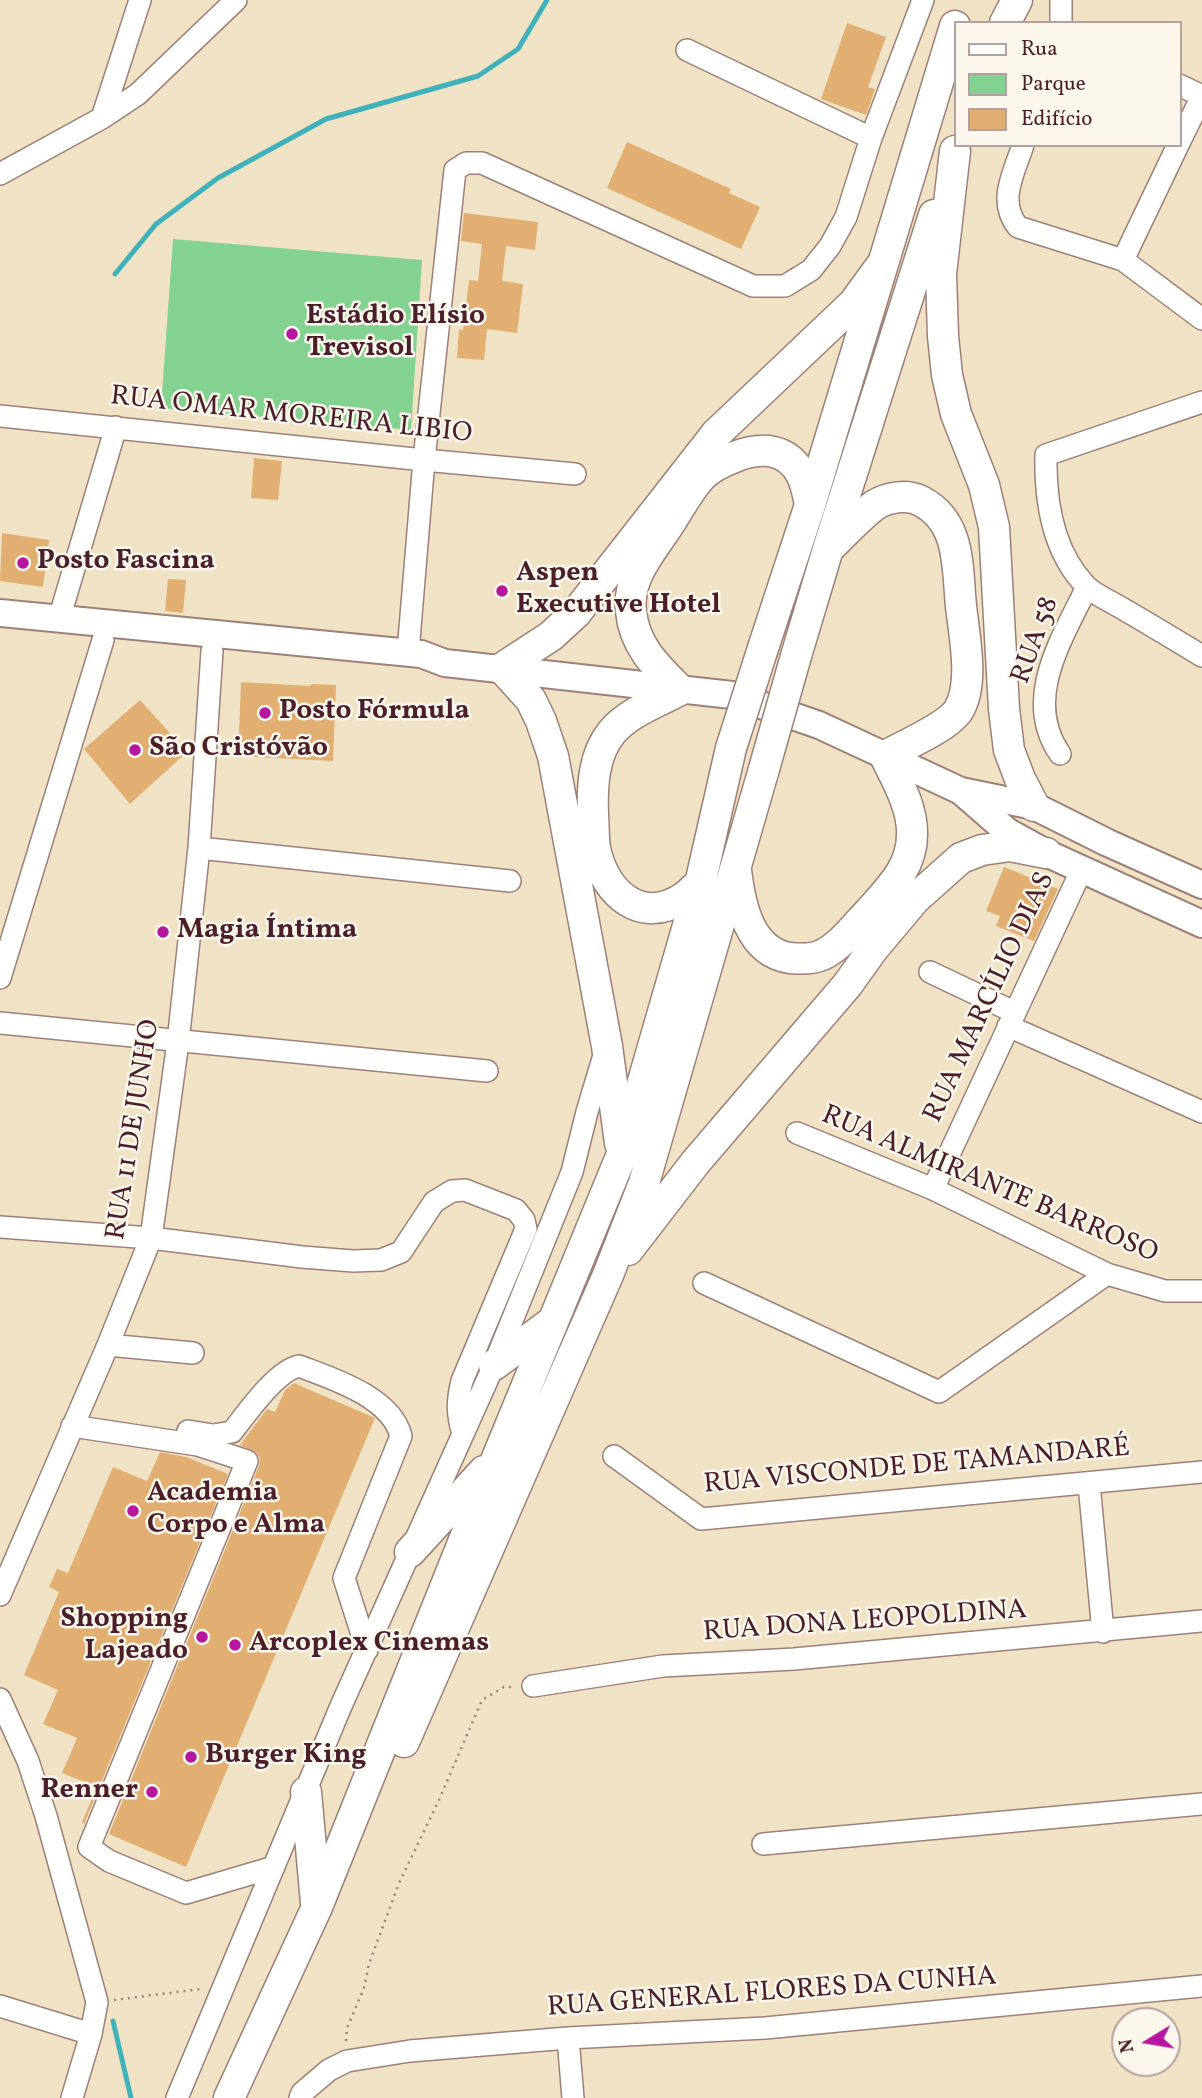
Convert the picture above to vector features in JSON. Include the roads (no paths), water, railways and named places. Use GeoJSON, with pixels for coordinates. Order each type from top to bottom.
{"type":"FeatureCollection","features":[{"type":"Feature","properties":{"kind":"highway"},"geometry":{"type":"LineString","coordinates":[[957,21],[963,0]]}},
{"type":"Feature","properties":{"kind":"highway"},"geometry":{"type":"LineString","coordinates":[[996,21],[1003,0]]}},
{"type":"Feature","properties":{"kind":"highway"},"geometry":{"type":"LineString","coordinates":[[1006,21],[1017,0]]}},
{"type":"Feature","properties":{"kind":"highway"},"geometry":{"type":"LineString","coordinates":[[229,2098],[317,1907],[622,1154],[700,884],[731,748],[810,505],[954,31]]}},
{"type":"Feature","properties":{"kind":"highway"},"geometry":{"type":"LineString","coordinates":[[248,2098],[608,1275],[644,1183],[828,549],[956,148]]}},
{"type":"Feature","properties":{"kind":"highway"},"geometry":{"type":"LineString","coordinates":[[956,148],[941,274],[947,375],[956,414],[984,485],[994,527],[1004,709],[1009,750],[1034,806]]}},
{"type":"Feature","properties":{"kind":"highway"},"geometry":{"type":"LineString","coordinates":[[622,1154],[607,1046],[553,756],[531,700],[502,668],[551,636],[576,612],[716,434],[853,304],[883,263]]}},
{"type":"Feature","properties":{"kind":"highway"},"geometry":{"type":"LineString","coordinates":[[700,884],[684,898],[670,904],[656,908],[641,907],[625,900],[612,889],[602,873],[595,849],[592,794],[601,750],[612,732],[629,717],[680,690],[653,664],[641,645],[634,630],[630,597],[638,572],[701,477],[721,462],[754,451],[769,450],[792,462],[802,475],[810,505]]}},
{"type":"Feature","properties":{"kind":"highway"},"geometry":{"type":"LineString","coordinates":[[736,863],[739,893],[756,938],[783,957],[797,959],[820,956],[838,945],[899,879],[908,860],[912,835],[906,801],[885,755],[946,722],[958,711],[965,691],[967,670],[955,548],[949,527],[941,516],[928,505],[907,496],[875,505],[828,549]]}},
{"type":"Feature","properties":{"kind":"highway"},"geometry":{"type":"LineString","coordinates":[[608,1275],[695,1163],[848,984],[915,899],[961,858],[982,850],[1010,846],[1046,853]]}},
{"type":"Feature","properties":{"kind":"highway"},"geometry":{"type":"LineString","coordinates":[[494,1365],[553,1322]]}},
{"type":"Feature","properties":{"kind":"highway"},"geometry":{"type":"LineString","coordinates":[[410,1552],[497,1458]]}},
{"type":"Feature","properties":{"kind":"highway"},"geometry":{"type":"LineString","coordinates":[[306,1792],[317,1907]]}},
{"type":"Feature","properties":{"kind":"main road"},"geometry":{"type":"LineString","coordinates":[[0,613],[408,652],[445,663],[732,695],[819,725],[961,791],[1034,806],[1202,885]]}},
{"type":"Feature","properties":{"kind":"main road"},"geometry":{"type":"LineString","coordinates":[[0,630],[409,670],[445,663]]}},
{"type":"Feature","properties":{"kind":"main road"},"geometry":{"type":"LineString","coordinates":[[961,791],[1008,832],[1046,853],[1198,921]]}},
{"type":"Feature","properties":{"kind":"main road"},"geometry":{"type":"LineString","coordinates":[[1082,869],[1086,860],[1096,856],[1140,857]]}},
{"type":"Feature","properties":{"kind":"street"},"geometry":{"type":"LineString","coordinates":[[102,118],[140,0]]}},
{"type":"Feature","properties":{"kind":"street"},"geometry":{"type":"LineString","coordinates":[[0,174],[102,118],[138,94],[236,0]]}},
{"type":"Feature","properties":{"kind":"street"},"geometry":{"type":"LineString","coordinates":[[408,652],[424,460],[455,170],[466,163],[482,163],[753,286],[785,286],[811,270],[830,246],[846,217],[923,0]]}},
{"type":"Feature","properties":{"kind":"street"},"geometry":{"type":"LineString","coordinates":[[1060,0],[1061,21]]}},
{"type":"Feature","properties":{"kind":"street"},"geometry":{"type":"LineString","coordinates":[[687,50],[872,138]]}},
{"type":"Feature","properties":{"kind":"street"},"geometry":{"type":"LineString","coordinates":[[1181,86],[1202,96],[1181,140]]}},
{"type":"Feature","properties":{"kind":"street"},"geometry":{"type":"LineString","coordinates":[[1022,147],[1007,197],[1010,216],[1018,226],[1123,260],[1202,319]]}},
{"type":"Feature","properties":{"kind":"street"},"geometry":{"type":"LineString","coordinates":[[1123,260],[1178,147]]}},
{"type":"Feature","properties":{"kind":"street"},"geometry":{"type":"LineString","coordinates":[[1202,402],[1046,455],[1045,486],[1055,531],[1072,565],[1087,587],[1202,656]]}},
{"type":"Feature","properties":{"kind":"street","name":"RUA OMAR MOREIRA LIBIO"},"geometry":{"type":"LineString","coordinates":[[0,416],[575,474]]}},
{"type":"Feature","properties":{"kind":"street"},"geometry":{"type":"LineString","coordinates":[[59,618],[116,427]]}},
{"type":"Feature","properties":{"kind":"street","name":"RUA 58"},"geometry":{"type":"LineString","coordinates":[[1060,754],[1044,716],[1044,690],[1060,643],[1087,587]]}},
{"type":"Feature","properties":{"kind":"street"},"geometry":{"type":"LineString","coordinates":[[0,978],[103,640]]}},
{"type":"Feature","properties":{"kind":"street","name":"RUA 11 DE JUNHO"},"geometry":{"type":"LineString","coordinates":[[1,1591],[108,1345],[151,1238],[178,1041],[199,848],[212,651]]}},
{"type":"Feature","properties":{"kind":"street"},"geometry":{"type":"LineString","coordinates":[[199,848],[510,881]]}},
{"type":"Feature","properties":{"kind":"street","name":"RUA MARCÍLIO DIAS"},"geometry":{"type":"LineString","coordinates":[[933,1189],[1082,869]]}},
{"type":"Feature","properties":{"kind":"street"},"geometry":{"type":"LineString","coordinates":[[930,972],[1011,1019],[1202,1111]]}},
{"type":"Feature","properties":{"kind":"street"},"geometry":{"type":"LineString","coordinates":[[0,1023],[487,1072]]}},
{"type":"Feature","properties":{"kind":"street"},"geometry":{"type":"LineString","coordinates":[[177,2098],[341,1706],[494,1365],[572,1172],[607,1046]]}},
{"type":"Feature","properties":{"kind":"street","name":"RUA ALMIRANTE BARROSO"},"geometry":{"type":"LineString","coordinates":[[797,1133],[933,1189],[1107,1273],[1165,1291],[1202,1291]]}},
{"type":"Feature","properties":{"kind":"street"},"geometry":{"type":"LineString","coordinates":[[0,1227],[151,1238],[353,1261],[381,1260],[401,1252],[433,1202],[452,1191],[465,1189],[516,1209],[524,1220],[526,1229],[463,1381],[457,1401],[463,1434]]}},
{"type":"Feature","properties":{"kind":"street"},"geometry":{"type":"LineString","coordinates":[[704,1283],[939,1392],[1107,1273]]}},
{"type":"Feature","properties":{"kind":"street"},"geometry":{"type":"LineString","coordinates":[[108,1345],[192,1353]]}},
{"type":"Feature","properties":{"kind":"street"},"geometry":{"type":"LineString","coordinates":[[75,1420],[213,1435],[232,1432],[262,1393],[290,1368],[299,1366],[351,1386],[388,1412],[398,1424],[401,1436],[344,1578],[367,1650]]}},
{"type":"Feature","properties":{"kind":"street"},"geometry":{"type":"LineString","coordinates":[[75,1420],[198,1445],[247,1461],[89,1847],[109,1861],[186,1893],[274,1867]]}},
{"type":"Feature","properties":{"kind":"street","name":"RUA VISCONDE DE TAMANDARÉ"},"geometry":{"type":"LineString","coordinates":[[614,1456],[701,1519],[1202,1472]]}},
{"type":"Feature","properties":{"kind":"street"},"geometry":{"type":"LineString","coordinates":[[1089,1484],[1103,1632]]}},
{"type":"Feature","properties":{"kind":"street","name":"RUA DONA LEOPOLDINA"},"geometry":{"type":"LineString","coordinates":[[533,1686],[663,1666],[793,1659],[1202,1622]]}},
{"type":"Feature","properties":{"kind":"street"},"geometry":{"type":"LineString","coordinates":[[0,1699],[28,1761],[43,1805],[97,2002],[91,2034],[72,2098]]}},
{"type":"Feature","properties":{"kind":"street"},"geometry":{"type":"LineString","coordinates":[[763,1844],[1202,1804]]}},
{"type":"Feature","properties":{"kind":"street","name":"RUA GENERAL FLORES DA CUNHA"},"geometry":{"type":"LineString","coordinates":[[300,2098],[302,2093],[329,2070],[347,2061],[410,2051],[568,2038],[765,2028],[1202,1986]]}},
{"type":"Feature","properties":{"kind":"street"},"geometry":{"type":"LineString","coordinates":[[0,2006],[91,2034]]}},
{"type":"Feature","properties":{"kind":"street"},"geometry":{"type":"LineString","coordinates":[[568,2038],[573,2098]]}},
{"type":"Feature","properties":{"kind":"waterway"},"geometry":{"type":"LineString","coordinates":[[115,274],[156,224],[218,178],[326,119],[478,76],[518,49],[547,0]]}},
{"type":"Feature","properties":{"kind":"waterway"},"geometry":{"type":"LineString","coordinates":[[113,2021],[131,2098]]}},
{"type":"Feature","properties":{"kind":"place","name":"Estádio Elísio Trevisol"},"geometry":{"type":"Point","coordinates":[292,334]}},
{"type":"Feature","properties":{"kind":"place","name":"Posto Fascina"},"geometry":{"type":"Point","coordinates":[23,563]}},
{"type":"Feature","properties":{"kind":"place","name":"Aspen Executive Hotel"},"geometry":{"type":"Point","coordinates":[502,591]}},
{"type":"Feature","properties":{"kind":"place","name":"Posto Fórmula"},"geometry":{"type":"Point","coordinates":[265,713]}},
{"type":"Feature","properties":{"kind":"place","name":"São Cristóvão"},"geometry":{"type":"Point","coordinates":[135,750]}},
{"type":"Feature","properties":{"kind":"place","name":"Magia Íntima"},"geometry":{"type":"Point","coordinates":[163,932]}},
{"type":"Feature","properties":{"kind":"place","name":"Academia Corpo e Alma"},"geometry":{"type":"Point","coordinates":[133,1511]}},
{"type":"Feature","properties":{"kind":"place","name":"Shopping Lajeado"},"geometry":{"type":"Point","coordinates":[202,1637]}},
{"type":"Feature","properties":{"kind":"place","name":"Arcoplex Cinemas"},"geometry":{"type":"Point","coordinates":[235,1645]}},
{"type":"Feature","properties":{"kind":"place","name":"Burger King"},"geometry":{"type":"Point","coordinates":[191,1757]}},
{"type":"Feature","properties":{"kind":"place","name":"Renner"},"geometry":{"type":"Point","coordinates":[152,1792]}}]}
